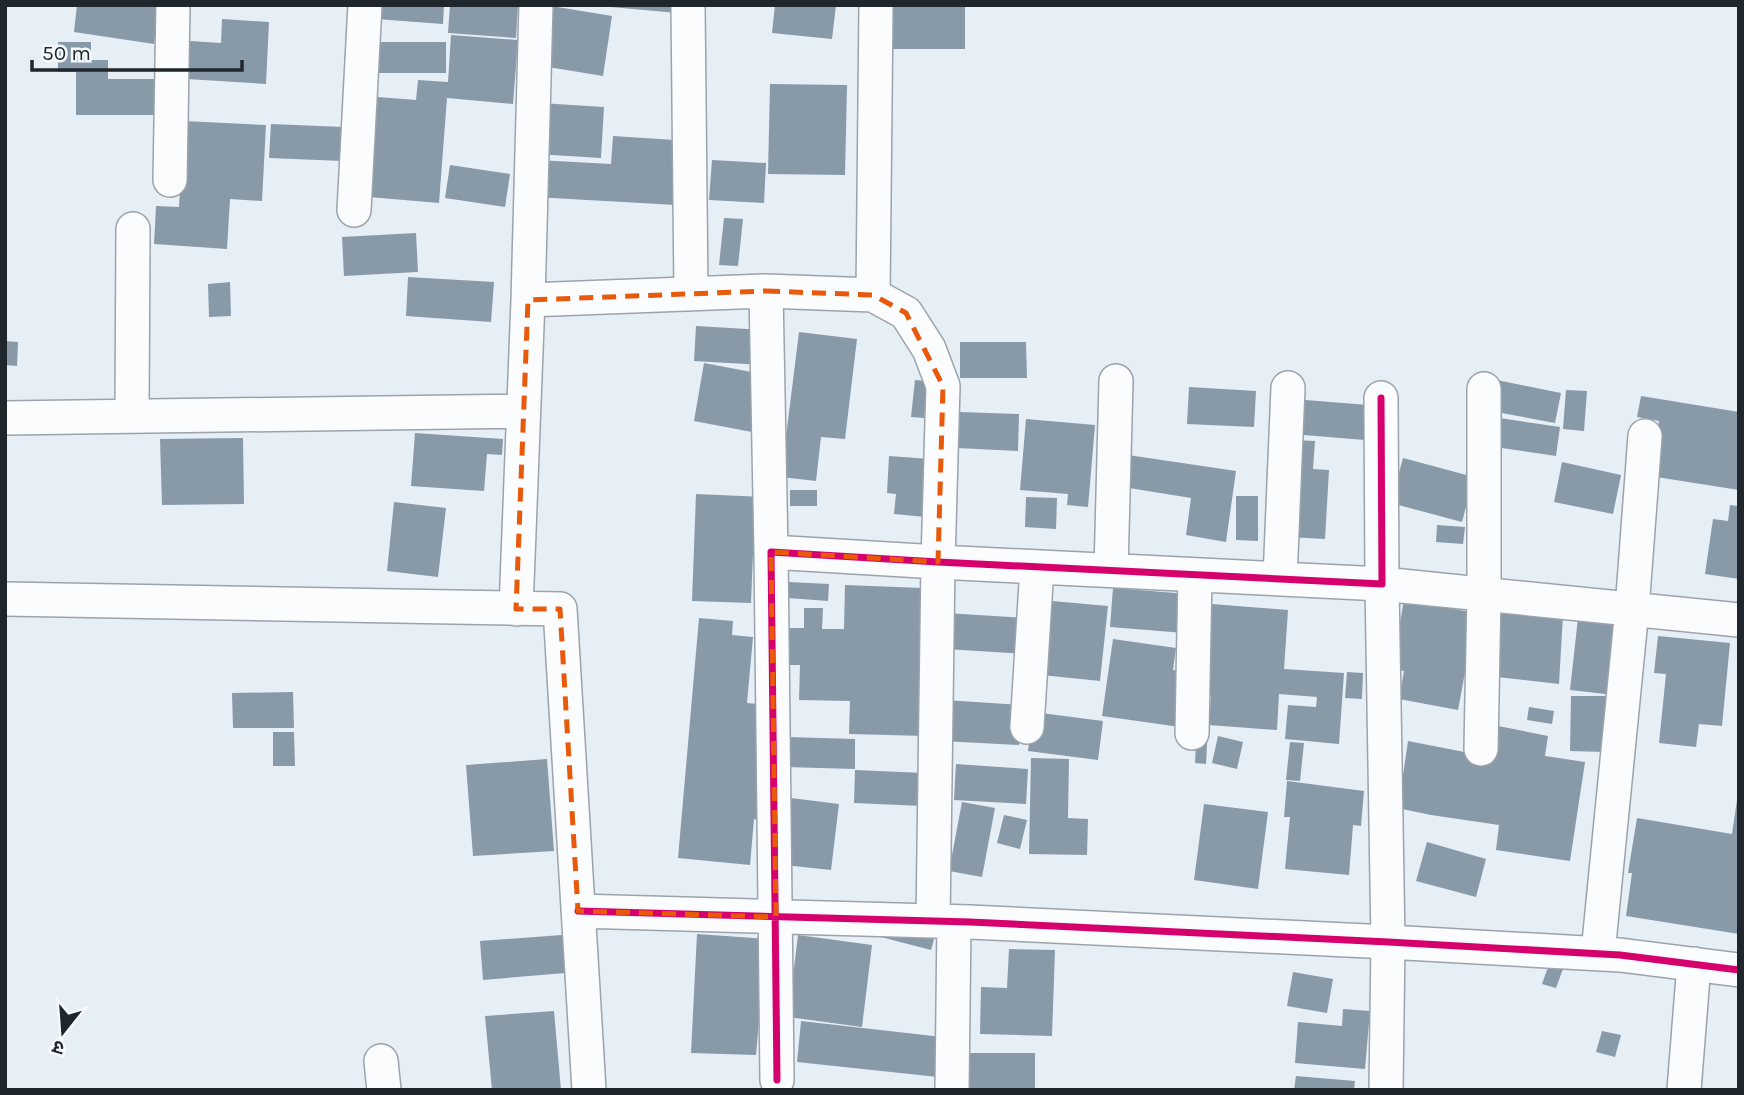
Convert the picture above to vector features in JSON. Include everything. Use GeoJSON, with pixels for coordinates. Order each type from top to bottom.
{"type":"FeatureCollection","features":[{"type":"Feature","properties":{"kind":"street"},"geometry":{"type":"LineString","coordinates":[[170,180],[173,5]]}},
{"type":"Feature","properties":{"kind":"street"},"geometry":{"type":"LineString","coordinates":[[354,210],[365,5]]}},
{"type":"Feature","properties":{"kind":"street"},"geometry":{"type":"LineString","coordinates":[[516,609],[536,5]]}},
{"type":"Feature","properties":{"kind":"street"},"geometry":{"type":"LineString","coordinates":[[688,5],[691,293]]}},
{"type":"Feature","properties":{"kind":"street"},"geometry":{"type":"LineString","coordinates":[[873,295],[876,5]]}},
{"type":"Feature","properties":{"kind":"street"},"geometry":{"type":"LineString","coordinates":[[132,416],[133,229]]}},
{"type":"Feature","properties":{"kind":"street"},"geometry":{"type":"LineString","coordinates":[[527,300],[766,291],[873,295],[906,313],[929,349],[943,386],[938,562],[944,922],[952,1090]]}},
{"type":"Feature","properties":{"kind":"street"},"geometry":{"type":"LineString","coordinates":[[766,291],[777,1080]]}},
{"type":"Feature","properties":{"kind":"street"},"geometry":{"type":"LineString","coordinates":[[1111,570],[1116,381]]}},
{"type":"Feature","properties":{"kind":"street"},"geometry":{"type":"LineString","coordinates":[[1280,579],[1288,388]]}},
{"type":"Feature","properties":{"kind":"street"},"geometry":{"type":"LineString","coordinates":[[1481,749],[1484,389]]}},
{"type":"Feature","properties":{"kind":"street"},"geometry":{"type":"LineString","coordinates":[[1381,398],[1388,942],[1385,1090]]}},
{"type":"Feature","properties":{"kind":"street"},"geometry":{"type":"LineString","coordinates":[[5,418],[523,411]]}},
{"type":"Feature","properties":{"kind":"street"},"geometry":{"type":"LineString","coordinates":[[1598,953],[1632,609],[1645,436]]}},
{"type":"Feature","properties":{"kind":"street"},"geometry":{"type":"LineString","coordinates":[[771,552],[1382,584],[1739,620]]}},
{"type":"Feature","properties":{"kind":"street"},"geometry":{"type":"LineString","coordinates":[[1027,727],[1037,567]]}},
{"type":"Feature","properties":{"kind":"street"},"geometry":{"type":"LineString","coordinates":[[1192,733],[1195,575]]}},
{"type":"Feature","properties":{"kind":"street"},"geometry":{"type":"LineString","coordinates":[[5,599],[560,610],[589,1090]]}},
{"type":"Feature","properties":{"kind":"street"},"geometry":{"type":"LineString","coordinates":[[578,911],[944,922],[1388,942],[1598,953],[1739,970]]}},
{"type":"Feature","properties":{"kind":"street"},"geometry":{"type":"LineString","coordinates":[[1684,1090],[1694,964]]}},
{"type":"Feature","properties":{"kind":"highlighted area"},"geometry":{"type":"Polygon","coordinates":[[[766,291],[873,295],[906,313],[943,386],[938,562],[771,552],[776,917],[578,911],[560,609],[516,609],[528,300],[766,291]]]}},
{"type":"Feature","properties":{"kind":"building"},"geometry":{"type":"Polygon","coordinates":[[[77,5],[159,5],[154,44],[74,32],[77,5]]]}},
{"type":"Feature","properties":{"kind":"building"},"geometry":{"type":"Polygon","coordinates":[[[377,5],[444,5],[443,24],[376,19],[377,5]]]}},
{"type":"Feature","properties":{"kind":"building"},"geometry":{"type":"Polygon","coordinates":[[[450,5],[518,6],[516,38],[448,33],[450,5]]]}},
{"type":"Feature","properties":{"kind":"building"},"geometry":{"type":"Polygon","coordinates":[[[611,5],[678,5],[677,13],[611,5]]]}},
{"type":"Feature","properties":{"kind":"building"},"geometry":{"type":"Polygon","coordinates":[[[775,5],[836,5],[832,39],[772,33],[775,5]]]}},
{"type":"Feature","properties":{"kind":"building"},"geometry":{"type":"Polygon","coordinates":[[[891,5],[965,5],[965,49],[891,49],[891,5]]]}},
{"type":"Feature","properties":{"kind":"building"},"geometry":{"type":"Polygon","coordinates":[[[551,6],[612,16],[603,76],[542,66],[551,6]]]}},
{"type":"Feature","properties":{"kind":"building"},"geometry":{"type":"Polygon","coordinates":[[[222,19],[269,22],[266,84],[187,79],[190,41],[221,43],[222,19]]]}},
{"type":"Feature","properties":{"kind":"building"},"geometry":{"type":"Polygon","coordinates":[[[451,35],[518,40],[513,104],[447,98],[439,203],[369,197],[378,97],[416,100],[418,80],[448,82],[451,35]]]}},
{"type":"Feature","properties":{"kind":"building"},"geometry":{"type":"Polygon","coordinates":[[[58,42],[91,42],[91,60],[108,60],[108,79],[156,79],[156,115],[76,115],[76,72],[58,72],[58,42]]]}},
{"type":"Feature","properties":{"kind":"building"},"geometry":{"type":"Polygon","coordinates":[[[378,42],[446,42],[446,73],[378,73],[378,42]]]}},
{"type":"Feature","properties":{"kind":"building"},"geometry":{"type":"Polygon","coordinates":[[[770,84],[847,85],[845,175],[768,174],[770,84]]]}},
{"type":"Feature","properties":{"kind":"building"},"geometry":{"type":"Polygon","coordinates":[[[540,103],[604,107],[601,158],[536,154],[540,103]]]}},
{"type":"Feature","properties":{"kind":"building"},"geometry":{"type":"Polygon","coordinates":[[[184,121],[266,125],[262,201],[230,199],[227,249],[154,244],[156,206],[179,207],[184,121]]]}},
{"type":"Feature","properties":{"kind":"building"},"geometry":{"type":"Polygon","coordinates":[[[271,124],[344,127],[343,161],[269,158],[271,124]]]}},
{"type":"Feature","properties":{"kind":"building"},"geometry":{"type":"Polygon","coordinates":[[[613,136],[675,140],[676,205],[534,197],[537,160],[611,164],[613,136]]]}},
{"type":"Feature","properties":{"kind":"building"},"geometry":{"type":"Polygon","coordinates":[[[712,160],[766,163],[764,203],[709,200],[712,160]]]}},
{"type":"Feature","properties":{"kind":"building"},"geometry":{"type":"Polygon","coordinates":[[[450,165],[510,174],[505,207],[445,198],[450,165]]]}},
{"type":"Feature","properties":{"kind":"building"},"geometry":{"type":"Polygon","coordinates":[[[724,218],[743,219],[738,266],[719,265],[724,218]]]}},
{"type":"Feature","properties":{"kind":"building"},"geometry":{"type":"Polygon","coordinates":[[[416,233],[418,272],[344,276],[342,237],[416,233]]]}},
{"type":"Feature","properties":{"kind":"building"},"geometry":{"type":"Polygon","coordinates":[[[408,277],[494,282],[491,322],[406,316],[408,277]]]}},
{"type":"Feature","properties":{"kind":"building"},"geometry":{"type":"Polygon","coordinates":[[[230,282],[231,316],[209,317],[208,284],[230,282]]]}},
{"type":"Feature","properties":{"kind":"building"},"geometry":{"type":"Polygon","coordinates":[[[696,326],[766,330],[763,365],[694,361],[696,326]]]}},
{"type":"Feature","properties":{"kind":"building"},"geometry":{"type":"Polygon","coordinates":[[[799,332],[857,339],[845,439],[821,437],[816,481],[781,477],[799,332]]]}},
{"type":"Feature","properties":{"kind":"building"},"geometry":{"type":"Polygon","coordinates":[[[5,341],[18,342],[17,366],[5,365],[5,341]]]}},
{"type":"Feature","properties":{"kind":"building"},"geometry":{"type":"Polygon","coordinates":[[[960,342],[1026,342],[1027,378],[960,378],[960,342]]]}},
{"type":"Feature","properties":{"kind":"building"},"geometry":{"type":"Polygon","coordinates":[[[704,363],[762,374],[752,432],[694,421],[704,363]]]}},
{"type":"Feature","properties":{"kind":"building"},"geometry":{"type":"Polygon","coordinates":[[[1492,379],[1561,393],[1555,423],[1486,410],[1492,379]]]}},
{"type":"Feature","properties":{"kind":"building"},"geometry":{"type":"Polygon","coordinates":[[[915,380],[928,381],[924,418],[911,417],[915,380]]]}},
{"type":"Feature","properties":{"kind":"building"},"geometry":{"type":"Polygon","coordinates":[[[1189,387],[1256,391],[1254,427],[1187,424],[1189,387]]]}},
{"type":"Feature","properties":{"kind":"building"},"geometry":{"type":"Polygon","coordinates":[[[1566,390],[1587,391],[1584,431],[1563,429],[1566,390]]]}},
{"type":"Feature","properties":{"kind":"building"},"geometry":{"type":"Polygon","coordinates":[[[1641,396],[1739,412],[1739,490],[1650,476],[1659,421],[1637,417],[1641,396]]]}},
{"type":"Feature","properties":{"kind":"building"},"geometry":{"type":"Polygon","coordinates":[[[1293,399],[1368,405],[1365,440],[1291,434],[1293,399]]]}},
{"type":"Feature","properties":{"kind":"building"},"geometry":{"type":"Polygon","coordinates":[[[959,412],[1019,414],[1018,451],[957,448],[959,412]]]}},
{"type":"Feature","properties":{"kind":"building"},"geometry":{"type":"Polygon","coordinates":[[[1493,417],[1560,427],[1556,456],[1488,446],[1493,417]]]}},
{"type":"Feature","properties":{"kind":"building"},"geometry":{"type":"Polygon","coordinates":[[[1026,419],[1095,425],[1088,507],[1067,505],[1068,494],[1020,490],[1026,419]]]}},
{"type":"Feature","properties":{"kind":"building"},"geometry":{"type":"Polygon","coordinates":[[[415,433],[503,439],[502,455],[487,454],[484,491],[411,486],[415,433]]]}},
{"type":"Feature","properties":{"kind":"building"},"geometry":{"type":"Polygon","coordinates":[[[243,438],[244,504],[162,505],[160,439],[243,438]]]}},
{"type":"Feature","properties":{"kind":"building"},"geometry":{"type":"Polygon","coordinates":[[[1293,440],[1315,441],[1313,469],[1329,470],[1325,539],[1288,537],[1293,440]]]}},
{"type":"Feature","properties":{"kind":"building"},"geometry":{"type":"Polygon","coordinates":[[[1128,455],[1236,471],[1226,542],[1186,535],[1191,498],[1123,487],[1128,455]]]}},
{"type":"Feature","properties":{"kind":"building"},"geometry":{"type":"Polygon","coordinates":[[[889,456],[930,459],[926,517],[894,514],[896,494],[887,493],[889,456]]]}},
{"type":"Feature","properties":{"kind":"building"},"geometry":{"type":"Polygon","coordinates":[[[1403,458],[1474,477],[1462,522],[1391,503],[1403,458]]]}},
{"type":"Feature","properties":{"kind":"building"},"geometry":{"type":"Polygon","coordinates":[[[1562,462],[1621,475],[1613,514],[1554,502],[1562,462]]]}},
{"type":"Feature","properties":{"kind":"building"},"geometry":{"type":"Polygon","coordinates":[[[790,490],[817,490],[817,506],[790,506],[790,490]]]}},
{"type":"Feature","properties":{"kind":"building"},"geometry":{"type":"Polygon","coordinates":[[[696,494],[765,497],[763,529],[754,529],[751,603],[692,601],[696,494]]]}},
{"type":"Feature","properties":{"kind":"building"},"geometry":{"type":"Polygon","coordinates":[[[1236,496],[1258,496],[1258,541],[1236,540],[1236,496]]]}},
{"type":"Feature","properties":{"kind":"building"},"geometry":{"type":"Polygon","coordinates":[[[1026,497],[1057,498],[1056,529],[1025,527],[1026,497]]]}},
{"type":"Feature","properties":{"kind":"building"},"geometry":{"type":"Polygon","coordinates":[[[394,502],[446,508],[438,577],[387,571],[394,502]]]}},
{"type":"Feature","properties":{"kind":"building"},"geometry":{"type":"Polygon","coordinates":[[[1730,505],[1739,506],[1739,579],[1705,574],[1713,519],[1728,521],[1730,505]]]}},
{"type":"Feature","properties":{"kind":"building"},"geometry":{"type":"Polygon","coordinates":[[[1437,525],[1465,527],[1463,544],[1436,542],[1437,525]]]}},
{"type":"Feature","properties":{"kind":"building"},"geometry":{"type":"Polygon","coordinates":[[[789,582],[829,584],[828,601],[788,598],[789,582]]]}},
{"type":"Feature","properties":{"kind":"building"},"geometry":{"type":"Polygon","coordinates":[[[845,585],[922,588],[919,703],[926,703],[926,736],[849,734],[850,701],[799,700],[800,665],[785,665],[785,628],[804,628],[804,608],[823,608],[822,629],[844,629],[845,585]]]}},
{"type":"Feature","properties":{"kind":"building"},"geometry":{"type":"Polygon","coordinates":[[[1113,588],[1188,594],[1184,633],[1110,627],[1113,588]]]}},
{"type":"Feature","properties":{"kind":"building"},"geometry":{"type":"Polygon","coordinates":[[[1041,600],[1108,606],[1100,681],[1042,675],[1041,600]]]}},
{"type":"Feature","properties":{"kind":"building"},"geometry":{"type":"Polygon","coordinates":[[[1404,600],[1476,613],[1458,710],[1399,699],[1404,671],[1392,669],[1404,600]]]}},
{"type":"Feature","properties":{"kind":"building"},"geometry":{"type":"Polygon","coordinates":[[[1212,604],[1288,610],[1284,669],[1344,673],[1339,744],[1285,739],[1288,705],[1316,707],[1317,697],[1279,694],[1277,730],[1209,725],[1211,696],[1205,696],[1212,604]]]}},
{"type":"Feature","properties":{"kind":"building"},"geometry":{"type":"Polygon","coordinates":[[[1495,608],[1563,615],[1559,684],[1488,676],[1495,608]]]}},
{"type":"Feature","properties":{"kind":"building"},"geometry":{"type":"Polygon","coordinates":[[[946,613],[1027,618],[1025,654],[946,649],[946,613]]]}},
{"type":"Feature","properties":{"kind":"building"},"geometry":{"type":"Polygon","coordinates":[[[699,618],[733,621],[732,635],[753,637],[747,703],[768,705],[759,820],[754,819],[750,865],[678,858],[699,618]]]}},
{"type":"Feature","properties":{"kind":"building"},"geometry":{"type":"Polygon","coordinates":[[[1578,618],[1614,622],[1612,644],[1619,645],[1614,695],[1570,690],[1578,618]]]}},
{"type":"Feature","properties":{"kind":"building"},"geometry":{"type":"Polygon","coordinates":[[[1658,636],[1730,643],[1722,726],[1699,724],[1696,747],[1659,743],[1666,674],[1654,673],[1658,636]]]}},
{"type":"Feature","properties":{"kind":"building"},"geometry":{"type":"Polygon","coordinates":[[[1113,639],[1176,648],[1173,670],[1187,672],[1180,727],[1102,716],[1113,639]]]}},
{"type":"Feature","properties":{"kind":"building"},"geometry":{"type":"Polygon","coordinates":[[[1347,672],[1363,673],[1362,699],[1345,698],[1347,672]]]}},
{"type":"Feature","properties":{"kind":"building"},"geometry":{"type":"Polygon","coordinates":[[[293,692],[294,728],[233,728],[232,693],[293,692]]]}},
{"type":"Feature","properties":{"kind":"building"},"geometry":{"type":"Polygon","coordinates":[[[1571,696],[1606,696],[1605,752],[1570,751],[1571,696]]]}},
{"type":"Feature","properties":{"kind":"building"},"geometry":{"type":"Polygon","coordinates":[[[944,700],[1021,705],[1019,745],[942,741],[944,700]]]}},
{"type":"Feature","properties":{"kind":"building"},"geometry":{"type":"Polygon","coordinates":[[[1529,707],[1554,711],[1552,724],[1527,720],[1529,707]]]}},
{"type":"Feature","properties":{"kind":"building"},"geometry":{"type":"Polygon","coordinates":[[[1033,712],[1103,721],[1098,760],[1028,751],[1033,712]]]}},
{"type":"Feature","properties":{"kind":"building"},"geometry":{"type":"Polygon","coordinates":[[[1197,725],[1208,726],[1206,764],[1195,763],[1197,725]]]}},
{"type":"Feature","properties":{"kind":"building"},"geometry":{"type":"Polygon","coordinates":[[[1493,725],[1548,736],[1545,756],[1585,762],[1570,861],[1496,850],[1499,825],[1402,809],[1401,789],[1408,741],[1485,756],[1493,725]]]}},
{"type":"Feature","properties":{"kind":"building"},"geometry":{"type":"Polygon","coordinates":[[[273,732],[294,732],[295,766],[273,766],[273,732]]]}},
{"type":"Feature","properties":{"kind":"building"},"geometry":{"type":"Polygon","coordinates":[[[1218,736],[1243,742],[1237,769],[1212,763],[1218,736]]]}},
{"type":"Feature","properties":{"kind":"building"},"geometry":{"type":"Polygon","coordinates":[[[787,737],[855,739],[855,769],[786,767],[787,737]]]}},
{"type":"Feature","properties":{"kind":"building"},"geometry":{"type":"Polygon","coordinates":[[[1290,742],[1304,743],[1300,781],[1286,780],[1290,742]]]}},
{"type":"Feature","properties":{"kind":"building"},"geometry":{"type":"Polygon","coordinates":[[[1031,758],[1069,759],[1068,818],[1088,819],[1087,855],[1029,854],[1031,758]]]}},
{"type":"Feature","properties":{"kind":"building"},"geometry":{"type":"Polygon","coordinates":[[[547,759],[554,851],[473,856],[466,765],[547,759]]]}},
{"type":"Feature","properties":{"kind":"building"},"geometry":{"type":"Polygon","coordinates":[[[956,764],[1028,769],[1026,804],[954,800],[956,764]]]}},
{"type":"Feature","properties":{"kind":"building"},"geometry":{"type":"Polygon","coordinates":[[[855,770],[924,773],[923,806],[854,803],[855,770]]]}},
{"type":"Feature","properties":{"kind":"building"},"geometry":{"type":"Polygon","coordinates":[[[1287,781],[1364,791],[1361,826],[1353,825],[1349,875],[1285,869],[1290,817],[1284,817],[1287,781]]]}},
{"type":"Feature","properties":{"kind":"building"},"geometry":{"type":"Polygon","coordinates":[[[791,798],[839,804],[831,870],[784,865],[791,798]]]}},
{"type":"Feature","properties":{"kind":"building"},"geometry":{"type":"Polygon","coordinates":[[[1737,800],[1739,934],[1626,916],[1632,873],[1628,873],[1637,818],[1732,834],[1737,800]]]}},
{"type":"Feature","properties":{"kind":"building"},"geometry":{"type":"Polygon","coordinates":[[[962,802],[995,808],[982,877],[949,871],[962,802]]]}},
{"type":"Feature","properties":{"kind":"building"},"geometry":{"type":"Polygon","coordinates":[[[1204,804],[1268,812],[1258,889],[1194,880],[1204,804]]]}},
{"type":"Feature","properties":{"kind":"building"},"geometry":{"type":"Polygon","coordinates":[[[1004,815],[1027,820],[1020,849],[997,843],[1004,815]]]}},
{"type":"Feature","properties":{"kind":"building"},"geometry":{"type":"Polygon","coordinates":[[[1427,842],[1486,859],[1476,897],[1416,881],[1427,842]]]}},
{"type":"Feature","properties":{"kind":"building"},"geometry":{"type":"Polygon","coordinates":[[[938,925],[931,950],[877,936],[938,925]]]}},
{"type":"Feature","properties":{"kind":"building"},"geometry":{"type":"Polygon","coordinates":[[[697,934],[766,939],[756,1055],[691,1053],[697,934]]]}},
{"type":"Feature","properties":{"kind":"building"},"geometry":{"type":"Polygon","coordinates":[[[562,935],[565,973],[483,980],[480,941],[562,935]]]}},
{"type":"Feature","properties":{"kind":"building"},"geometry":{"type":"Polygon","coordinates":[[[798,935],[872,945],[862,1027],[788,1017],[798,935]]]}},
{"type":"Feature","properties":{"kind":"building"},"geometry":{"type":"Polygon","coordinates":[[[1009,949],[1055,950],[1052,1036],[980,1034],[981,987],[1007,988],[1009,949]]]}},
{"type":"Feature","properties":{"kind":"building"},"geometry":{"type":"Polygon","coordinates":[[[1553,953],[1567,958],[1556,988],[1542,984],[1553,953]]]}},
{"type":"Feature","properties":{"kind":"building"},"geometry":{"type":"Polygon","coordinates":[[[1293,972],[1333,979],[1327,1013],[1287,1006],[1293,972]]]}},
{"type":"Feature","properties":{"kind":"building"},"geometry":{"type":"Polygon","coordinates":[[[1343,1009],[1370,1011],[1365,1069],[1295,1063],[1298,1022],[1342,1026],[1343,1009]]]}},
{"type":"Feature","properties":{"kind":"building"},"geometry":{"type":"Polygon","coordinates":[[[554,1011],[561,1090],[492,1090],[485,1016],[554,1011]]]}},
{"type":"Feature","properties":{"kind":"building"},"geometry":{"type":"Polygon","coordinates":[[[801,1021],[942,1037],[938,1077],[797,1062],[801,1021]]]}},
{"type":"Feature","properties":{"kind":"building"},"geometry":{"type":"Polygon","coordinates":[[[1602,1031],[1621,1035],[1615,1057],[1596,1052],[1602,1031]]]}},
{"type":"Feature","properties":{"kind":"building"},"geometry":{"type":"Polygon","coordinates":[[[965,1053],[1035,1053],[1035,1090],[965,1090],[965,1053]]]}},
{"type":"Feature","properties":{"kind":"building"},"geometry":{"type":"Polygon","coordinates":[[[1296,1076],[1355,1081],[1354,1090],[1294,1090],[1296,1076]]]}},
{"type":"Feature","properties":{"kind":"cycle path"},"geometry":{"type":"LineString","coordinates":[[777,1080],[771,552],[1382,584],[1381,398]]}},
{"type":"Feature","properties":{"kind":"cycle path"},"geometry":{"type":"LineString","coordinates":[[578,911],[970,922],[1388,942],[1620,955],[1739,970]]}}]}
